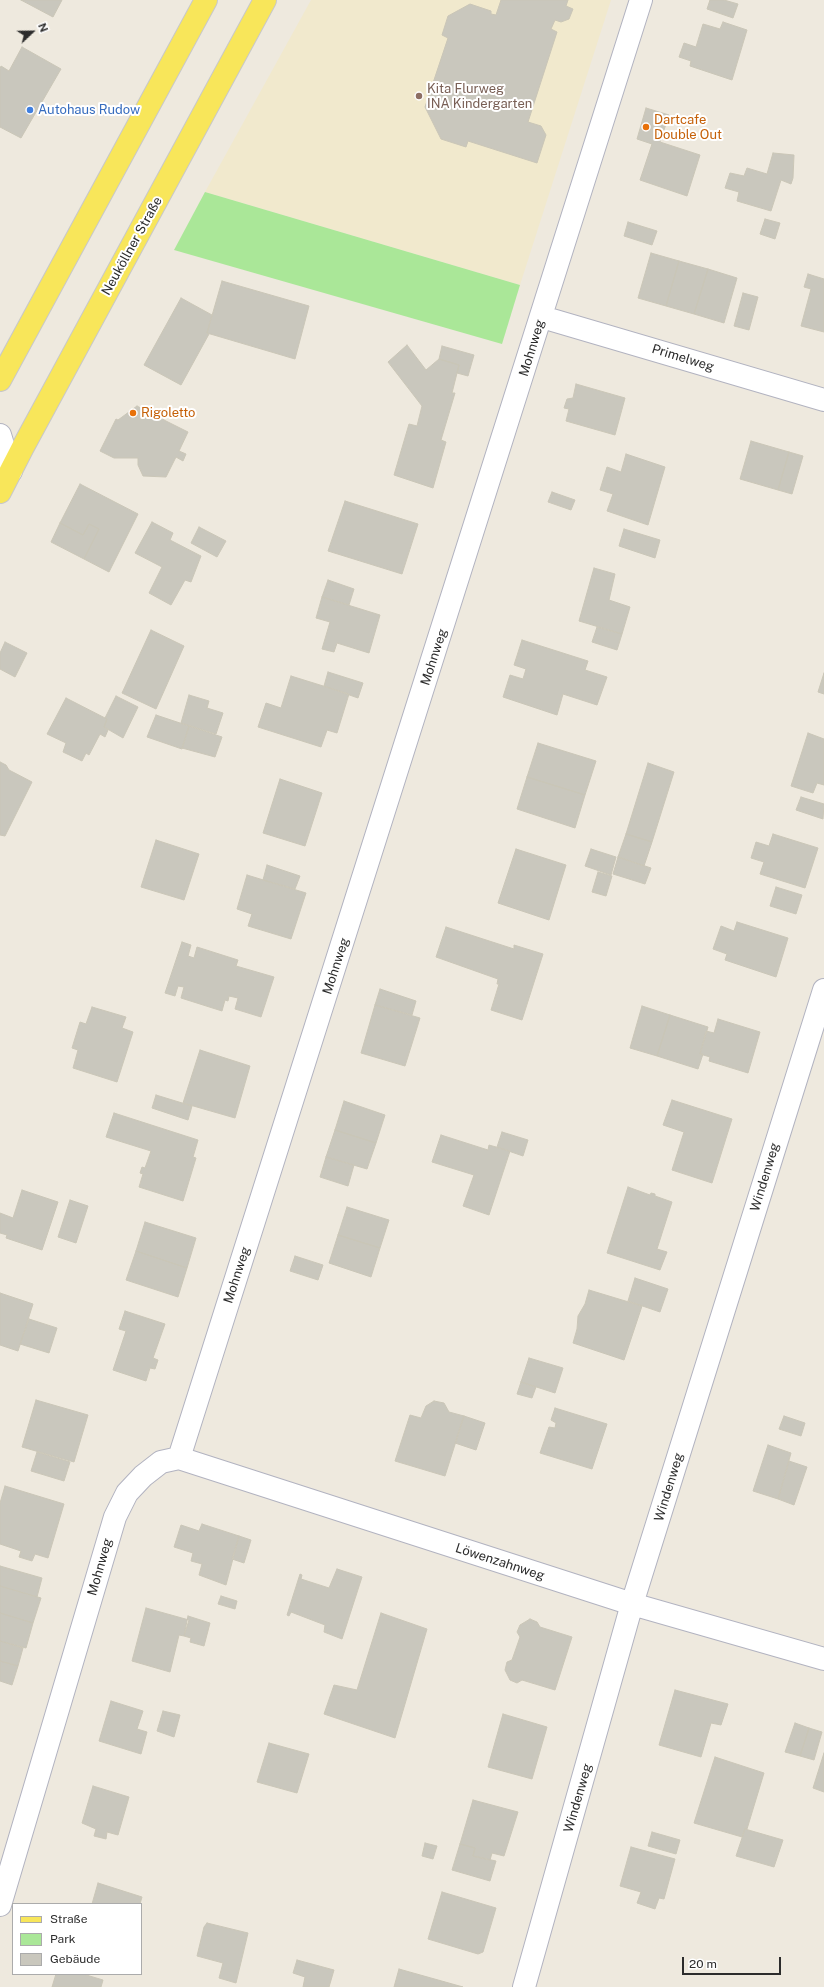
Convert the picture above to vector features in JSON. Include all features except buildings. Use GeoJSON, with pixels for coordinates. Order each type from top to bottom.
{"type":"FeatureCollection","features":[{"type":"Feature","properties":{"kind":"main road"},"geometry":{"type":"LineString","coordinates":[[0,380],[206,0]]}},
{"type":"Feature","properties":{"kind":"main road","name":"Neuköllner Straße"},"geometry":{"type":"LineString","coordinates":[[0,492],[265,0]]}},
{"type":"Feature","properties":{"kind":"street","name":"Mohnweg"},"geometry":{"type":"LineString","coordinates":[[0,1905],[6,1867],[115,1517],[127,1493],[143,1476],[161,1462],[179,1458],[542,317],[641,0]]}},
{"type":"Feature","properties":{"kind":"street","name":"Primelweg"},"geometry":{"type":"LineString","coordinates":[[542,317],[824,400]]}},
{"type":"Feature","properties":{"kind":"street"},"geometry":{"type":"LineString","coordinates":[[0,435],[11,471]]}},
{"type":"Feature","properties":{"kind":"street","name":"Windenweg"},"geometry":{"type":"LineString","coordinates":[[524,1987],[632,1604],[818,1026],[824,990]]}},
{"type":"Feature","properties":{"kind":"street","name":"Löwenzahnweg"},"geometry":{"type":"LineString","coordinates":[[179,1458],[632,1604],[824,1659]]}},
{"type":"Feature","properties":{"kind":"shaded area","name":"Kita Flurweg INA Kindergarten"},"geometry":{"type":"Polygon","coordinates":[[[311,0],[611,0],[520,285],[205,192],[311,0]]]}},
{"type":"Feature","properties":{"kind":"green space"},"geometry":{"type":"Polygon","coordinates":[[[205,192],[520,285],[502,344],[174,250],[205,192]]]}},
{"type":"Feature","properties":{"kind":"place","name":"Kita Flurweg INA Kindergarten"},"geometry":{"type":"Point","coordinates":[419,96]}},
{"type":"Feature","properties":{"kind":"place","name":"Autohaus Rudow"},"geometry":{"type":"Point","coordinates":[30,110]}},
{"type":"Feature","properties":{"kind":"place","name":"Dartcafe Double Out"},"geometry":{"type":"Point","coordinates":[646,127]}},
{"type":"Feature","properties":{"kind":"place","name":"Rigoletto"},"geometry":{"type":"Point","coordinates":[133,413]}}]}
